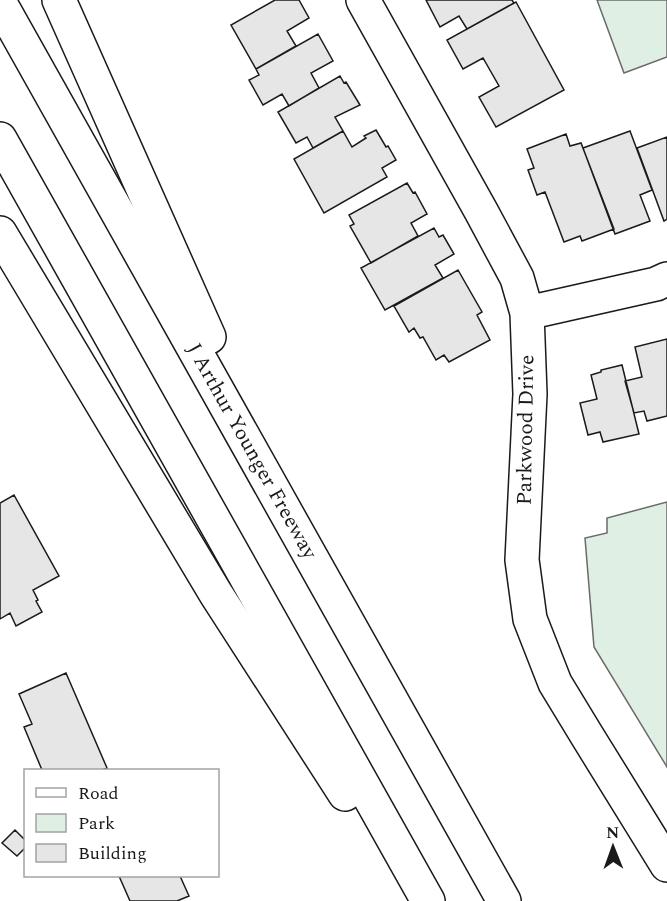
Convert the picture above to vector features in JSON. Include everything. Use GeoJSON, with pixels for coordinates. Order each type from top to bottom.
{"type":"FeatureCollection","features":[{"type":"Feature","properties":{"kind":"main road"},"geometry":{"type":"LineString","coordinates":[[59,0],[286,512]]}},
{"type":"Feature","properties":{"kind":"main road","name":"Parkwood Drive"},"geometry":{"type":"LineString","coordinates":[[363,0],[445,144],[517,278],[527,313],[530,394],[522,560],[530,619],[555,683],[667,865]]}},
{"type":"Feature","properties":{"kind":"main road","name":"J Arthur Younger Freeway"},"geometry":{"type":"LineString","coordinates":[[0,3],[504,901]]}},
{"type":"Feature","properties":{"kind":"main road"},"geometry":{"type":"LineString","coordinates":[[0,139],[428,901]]}},
{"type":"Feature","properties":{"kind":"main road"},"geometry":{"type":"LineString","coordinates":[[0,233],[216,594],[414,901]]}},
{"type":"Feature","properties":{"kind":"main road"},"geometry":{"type":"LineString","coordinates":[[527,313],[656,284],[667,279]]}},
{"type":"Feature","properties":{"kind":"green space"},"geometry":{"type":"Polygon","coordinates":[[[597,0],[667,0],[667,57],[624,73],[597,0]]]}},
{"type":"Feature","properties":{"kind":"green space"},"geometry":{"type":"Polygon","coordinates":[[[667,502],[667,767],[594,647],[585,538],[607,533],[607,518],[667,502]]]}},
{"type":"Feature","properties":{"kind":"building"},"geometry":{"type":"Polygon","coordinates":[[[275,0],[299,0],[309,18],[287,31],[296,46],[256,69],[231,25],[275,0]]]}},
{"type":"Feature","properties":{"kind":"building"},"geometry":{"type":"Polygon","coordinates":[[[426,0],[512,0],[514,3],[467,29],[459,16],[440,27],[426,0]]]}},
{"type":"Feature","properties":{"kind":"building"},"geometry":{"type":"Polygon","coordinates":[[[516,2],[564,90],[496,127],[479,97],[499,86],[483,58],[463,69],[447,40],[516,2]]]}},
{"type":"Feature","properties":{"kind":"building"},"geometry":{"type":"Polygon","coordinates":[[[318,34],[333,61],[311,73],[319,88],[289,106],[282,94],[263,105],[249,80],[259,75],[256,69],[318,34]]]}},
{"type":"Feature","properties":{"kind":"building"},"geometry":{"type":"Polygon","coordinates":[[[340,76],[360,105],[335,117],[343,131],[313,148],[307,137],[296,143],[278,112],[340,76]]]}},
{"type":"Feature","properties":{"kind":"building"},"geometry":{"type":"Polygon","coordinates":[[[376,130],[396,160],[382,168],[387,177],[324,213],[294,159],[343,131],[352,147],[366,138],[364,136],[376,130]]]}},
{"type":"Feature","properties":{"kind":"building"},"geometry":{"type":"Polygon","coordinates":[[[630,131],[652,190],[640,195],[650,221],[615,234],[583,148],[630,131]]]}},
{"type":"Feature","properties":{"kind":"building"},"geometry":{"type":"Polygon","coordinates":[[[566,134],[570,146],[581,143],[614,229],[582,241],[580,236],[564,242],[545,192],[537,195],[528,170],[534,168],[527,149],[566,134]]]}},
{"type":"Feature","properties":{"kind":"building"},"geometry":{"type":"Polygon","coordinates":[[[667,137],[667,219],[664,221],[637,148],[667,137]]]}},
{"type":"Feature","properties":{"kind":"building"},"geometry":{"type":"Polygon","coordinates":[[[407,183],[413,193],[415,192],[427,214],[411,223],[418,236],[371,263],[350,226],[354,224],[349,215],[407,183]]]}},
{"type":"Feature","properties":{"kind":"building"},"geometry":{"type":"Polygon","coordinates":[[[434,228],[439,237],[443,235],[454,254],[435,265],[443,278],[385,310],[361,268],[434,228]]]}},
{"type":"Feature","properties":{"kind":"building"},"geometry":{"type":"Polygon","coordinates":[[[458,270],[482,312],[477,315],[490,340],[449,362],[444,355],[436,360],[423,337],[420,338],[414,328],[409,332],[394,306],[458,270]]]}},
{"type":"Feature","properties":{"kind":"building"},"geometry":{"type":"Polygon","coordinates":[[[667,339],[667,416],[647,421],[644,411],[634,413],[625,381],[642,377],[635,347],[667,339]]]}},
{"type":"Feature","properties":{"kind":"building"},"geometry":{"type":"Polygon","coordinates":[[[622,365],[639,434],[603,442],[600,432],[588,435],[580,403],[597,399],[591,375],[622,365]]]}},
{"type":"Feature","properties":{"kind":"building"},"geometry":{"type":"Polygon","coordinates":[[[14,495],[59,576],[33,590],[42,612],[16,626],[10,613],[0,619],[0,503],[14,495]]]}},
{"type":"Feature","properties":{"kind":"building"},"geometry":{"type":"Polygon","coordinates":[[[66,673],[107,768],[42,769],[24,727],[32,724],[19,694],[66,673]]]}},
{"type":"Feature","properties":{"kind":"building"},"geometry":{"type":"Polygon","coordinates":[[[15,830],[24,839],[24,849],[17,856],[2,843],[15,830]]]}},
{"type":"Feature","properties":{"kind":"building"},"geometry":{"type":"Polygon","coordinates":[[[119,877],[180,877],[189,896],[177,901],[130,901],[119,877]]]}}]}
